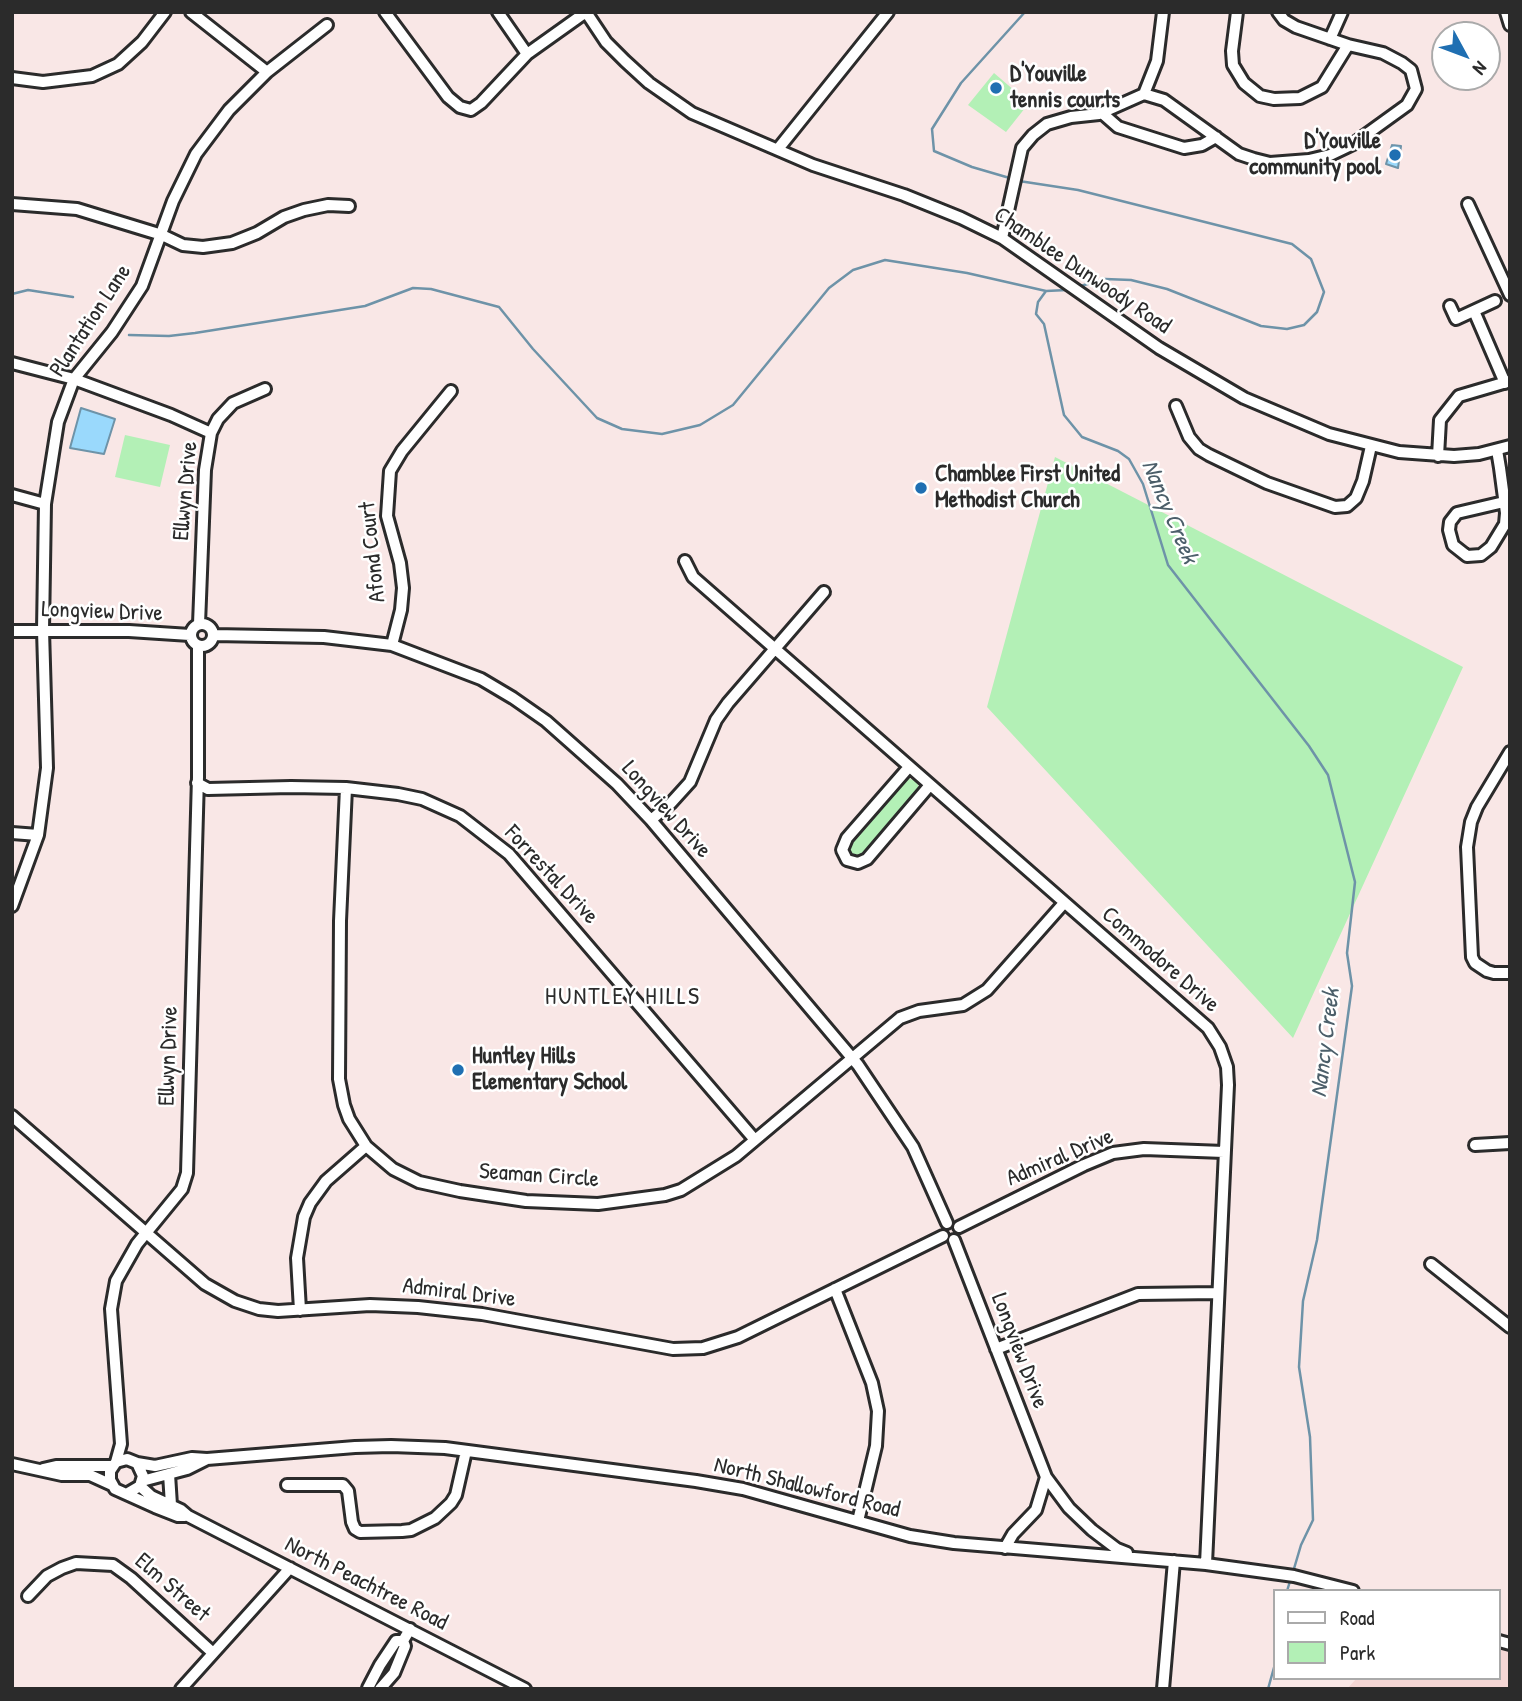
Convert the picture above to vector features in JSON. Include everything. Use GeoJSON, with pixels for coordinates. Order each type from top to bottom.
{"type":"FeatureCollection","features":[{"type":"Feature","properties":{"kind":"street"},"geometry":{"type":"LineString","coordinates":[[12,78],[43,82],[92,76],[118,64],[142,42],[165,12]]}},
{"type":"Feature","properties":{"kind":"street"},"geometry":{"type":"LineString","coordinates":[[191,12],[267,72]]}},
{"type":"Feature","properties":{"kind":"street"},"geometry":{"type":"LineString","coordinates":[[385,12],[448,97],[467,112],[481,103],[527,54],[586,12]]}},
{"type":"Feature","properties":{"kind":"street"},"geometry":{"type":"LineString","coordinates":[[498,12],[527,54]]}},
{"type":"Feature","properties":{"kind":"street","name":"Chamblee Dunwoody Road"},"geometry":{"type":"LineString","coordinates":[[586,12],[606,42],[649,83],[692,113],[813,165],[904,195],[1002,237],[1170,355],[1244,398],[1329,433],[1371,446],[1438,456],[1479,454],[1510,446]]}},
{"type":"Feature","properties":{"kind":"street"},"geometry":{"type":"LineString","coordinates":[[778,149],[888,12]]}},
{"type":"Feature","properties":{"kind":"street"},"geometry":{"type":"LineString","coordinates":[[1144,94],[1157,61],[1163,12]]}},
{"type":"Feature","properties":{"kind":"street"},"geometry":{"type":"LineString","coordinates":[[1237,12],[1233,65],[1244,83],[1260,96],[1288,99],[1312,94],[1322,87],[1348,45]]}},
{"type":"Feature","properties":{"kind":"street"},"geometry":{"type":"LineString","coordinates":[[1002,237],[1022,148],[1047,124],[1101,113],[1144,94],[1164,100],[1239,154],[1270,163],[1309,160],[1330,155],[1353,144],[1407,105],[1416,89],[1410,70],[1383,54],[1296,27],[1284,20],[1278,12]]}},
{"type":"Feature","properties":{"kind":"street"},"geometry":{"type":"LineString","coordinates":[[1330,39],[1342,12]]}},
{"type":"Feature","properties":{"kind":"street"},"geometry":{"type":"LineString","coordinates":[[1506,12],[1510,25]]}},
{"type":"Feature","properties":{"kind":"street","name":"Plantation Lane"},"geometry":{"type":"LineString","coordinates":[[12,906],[38,835],[47,768],[43,631],[45,504],[58,422],[74,379],[112,332],[142,286],[173,201],[196,154],[229,110],[267,72],[327,26]]}},
{"type":"Feature","properties":{"kind":"street"},"geometry":{"type":"LineString","coordinates":[[1101,113],[1118,128],[1184,148],[1202,145],[1216,136]]}},
{"type":"Feature","properties":{"kind":"street"},"geometry":{"type":"LineString","coordinates":[[12,204],[77,209],[162,235],[183,245],[217,247],[244,238],[284,217],[304,210],[328,205],[349,206]]}},
{"type":"Feature","properties":{"kind":"street"},"geometry":{"type":"LineString","coordinates":[[1468,204],[1510,295]]}},
{"type":"Feature","properties":{"kind":"street"},"geometry":{"type":"LineString","coordinates":[[1450,306],[1456,320],[1495,302]]}},
{"type":"Feature","properties":{"kind":"street"},"geometry":{"type":"LineString","coordinates":[[1438,456],[1440,420],[1459,396],[1507,382],[1474,311]]}},
{"type":"Feature","properties":{"kind":"street"},"geometry":{"type":"LineString","coordinates":[[12,363],[74,379],[211,433]]}},
{"type":"Feature","properties":{"kind":"street","name":"Ellwyn Drive"},"geometry":{"type":"LineString","coordinates":[[199,624],[205,470],[211,433],[218,419],[233,403],[265,390]]}},
{"type":"Feature","properties":{"kind":"street","name":"Afond Court"},"geometry":{"type":"LineString","coordinates":[[392,645],[401,610],[403,588],[400,563],[387,516],[390,471],[402,451],[451,391]]}},
{"type":"Feature","properties":{"kind":"street"},"geometry":{"type":"LineString","coordinates":[[1176,406],[1189,438],[1199,449],[1267,483],[1335,508],[1348,506],[1356,498],[1371,446]]}},
{"type":"Feature","properties":{"kind":"street"},"geometry":{"type":"LineString","coordinates":[[1497,450],[1504,502],[1505,524],[1486,552],[1467,556],[1453,545],[1449,530],[1457,513],[1504,502]]}},
{"type":"Feature","properties":{"kind":"street"},"geometry":{"type":"LineString","coordinates":[[12,495],[45,504]]}},
{"type":"Feature","properties":{"kind":"street","name":"Commodore Drive"},"geometry":{"type":"LineString","coordinates":[[685,561],[693,577],[1212,1033],[1220,1047],[1227,1067],[1206,1564]]}},
{"type":"Feature","properties":{"kind":"street"},"geometry":{"type":"LineString","coordinates":[[651,820],[690,782],[722,712],[824,592]]}},
{"type":"Feature","properties":{"kind":"street"},"geometry":{"type":"LineString","coordinates":[[199,624],[209,627],[213,635],[209,643],[198,646],[192,642],[191,635],[193,628],[199,624]]}},
{"type":"Feature","properties":{"kind":"street","name":"Longview Drive"},"geometry":{"type":"LineString","coordinates":[[12,631],[129,631],[191,635]]}},
{"type":"Feature","properties":{"kind":"street","name":"Longview Drive"},"geometry":{"type":"LineString","coordinates":[[213,635],[324,637],[392,645],[481,679],[547,721],[617,784],[651,820],[852,1057],[913,1147],[947,1223]]}},
{"type":"Feature","properties":{"kind":"street","name":"Ellwyn Drive"},"geometry":{"type":"LineString","coordinates":[[114,1464],[121,1444],[111,1310],[116,1282],[129,1257],[182,1189],[187,1173],[198,646]]}},
{"type":"Feature","properties":{"kind":"street"},"geometry":{"type":"LineString","coordinates":[[1510,752],[1477,807],[1471,822],[1467,847],[1472,957],[1475,963],[1494,974],[1510,973]]}},
{"type":"Feature","properties":{"kind":"street"},"geometry":{"type":"LineString","coordinates":[[909,767],[847,838],[842,850],[847,860],[858,863],[867,859],[930,785]]}},
{"type":"Feature","properties":{"kind":"street","name":"Forrestal Drive"},"geometry":{"type":"LineString","coordinates":[[197,783],[208,789],[346,788],[398,794],[442,806],[481,831],[509,855],[755,1140]]}},
{"type":"Feature","properties":{"kind":"street","name":"Seaman Circle"},"geometry":{"type":"LineString","coordinates":[[346,788],[340,921],[339,1079],[349,1119],[366,1146],[401,1175],[434,1186],[526,1201],[598,1204],[665,1195],[681,1190],[715,1171],[755,1140],[900,1018],[919,1011],[963,1005],[980,995],[1064,903]]}},
{"type":"Feature","properties":{"kind":"street"},"geometry":{"type":"LineString","coordinates":[[12,832],[38,835]]}},
{"type":"Feature","properties":{"kind":"street","name":"Admiral Drive"},"geometry":{"type":"LineString","coordinates":[[12,1116],[205,1284],[235,1301],[259,1309],[300,1310],[383,1305],[451,1310],[687,1349],[715,1346],[738,1337],[948,1238]]}},
{"type":"Feature","properties":{"kind":"street"},"geometry":{"type":"LineString","coordinates":[[1475,1145],[1510,1143]]}},
{"type":"Feature","properties":{"kind":"street"},"geometry":{"type":"LineString","coordinates":[[300,1310],[297,1258],[300,1231],[307,1210],[326,1181],[366,1146]]}},
{"type":"Feature","properties":{"kind":"street","name":"Admiral Drive"},"geometry":{"type":"LineString","coordinates":[[959,1227],[1113,1153],[1144,1149],[1224,1152]]}},
{"type":"Feature","properties":{"kind":"street"},"geometry":{"type":"LineString","coordinates":[[947,1223],[955,1223],[959,1227],[960,1234],[948,1238],[942,1230],[947,1223]]}},
{"type":"Feature","properties":{"kind":"street","name":"Longview Drive"},"geometry":{"type":"LineString","coordinates":[[948,1238],[996,1349],[1046,1478],[1069,1508],[1093,1530],[1117,1549],[1136,1557]]}},
{"type":"Feature","properties":{"kind":"street"},"geometry":{"type":"LineString","coordinates":[[1430,1264],[1510,1327]]}},
{"type":"Feature","properties":{"kind":"street"},"geometry":{"type":"LineString","coordinates":[[835,1289],[872,1383],[878,1411],[876,1446],[858,1521]]}},
{"type":"Feature","properties":{"kind":"street"},"geometry":{"type":"LineString","coordinates":[[996,1349],[1138,1294],[1218,1293]]}},
{"type":"Feature","properties":{"kind":"street"},"geometry":{"type":"LineString","coordinates":[[121,1444],[142,1471],[141,1483],[128,1493]]}},
{"type":"Feature","properties":{"kind":"street","name":"North Shallowford Road"},"geometry":{"type":"LineString","coordinates":[[135,1462],[156,1466],[191,1458],[207,1460],[391,1446],[466,1451],[720,1485],[771,1496],[911,1536],[1005,1548],[1206,1564],[1289,1576],[1344,1589]]}},
{"type":"Feature","properties":{"kind":"street"},"geometry":{"type":"LineString","coordinates":[[287,1485],[343,1485],[348,1491],[352,1522],[360,1532],[411,1530],[435,1518],[457,1495],[466,1451]]}},
{"type":"Feature","properties":{"kind":"street","name":"North Peachtree Road"},"geometry":{"type":"LineString","coordinates":[[44,1469],[56,1466],[114,1464],[127,1459],[135,1462]]}},
{"type":"Feature","properties":{"kind":"street","name":"North Shallowford Road"},"geometry":{"type":"LineString","coordinates":[[141,1483],[207,1460]]}},
{"type":"Feature","properties":{"kind":"street","name":"North Peachtree Road"},"geometry":{"type":"LineString","coordinates":[[12,1464],[62,1475],[90,1475],[144,1503],[178,1516],[188,1516]]}},
{"type":"Feature","properties":{"kind":"street"},"geometry":{"type":"LineString","coordinates":[[112,1485],[109,1475],[114,1464]]}},
{"type":"Feature","properties":{"kind":"street"},"geometry":{"type":"LineString","coordinates":[[169,1474],[171,1505]]}},
{"type":"Feature","properties":{"kind":"street"},"geometry":{"type":"LineString","coordinates":[[1005,1548],[1013,1534],[1035,1510],[1046,1478]]}},
{"type":"Feature","properties":{"kind":"street","name":"North Peachtree Road"},"geometry":{"type":"LineString","coordinates":[[141,1483],[151,1496],[188,1516],[525,1689]]}},
{"type":"Feature","properties":{"kind":"street"},"geometry":{"type":"LineString","coordinates":[[1163,1689],[1174,1561]]}},
{"type":"Feature","properties":{"kind":"street","name":"Elm Street"},"geometry":{"type":"LineString","coordinates":[[28,1597],[47,1576],[62,1567],[76,1563],[113,1566],[131,1578],[214,1653]]}},
{"type":"Feature","properties":{"kind":"street"},"geometry":{"type":"LineString","coordinates":[[181,1689],[290,1568]]}},
{"type":"Feature","properties":{"kind":"street"},"geometry":{"type":"LineString","coordinates":[[380,1689],[394,1673],[405,1646],[403,1641],[410,1629]]}},
{"type":"Feature","properties":{"kind":"street"},"geometry":{"type":"LineString","coordinates":[[368,1688],[396,1641],[403,1641]]}},
{"type":"Feature","properties":{"kind":"shaded area"},"geometry":{"type":"Polygon","coordinates":[[[1501,1646],[1510,1649],[1510,1689],[1347,1689],[1355,1680],[1501,1680],[1501,1646]]]}},
{"type":"Feature","properties":{"kind":"green space","name":"D'Youville tennis courts"},"geometry":{"type":"Polygon","coordinates":[[[994,73],[1029,103],[1006,132],[968,105],[994,73]]]}},
{"type":"Feature","properties":{"kind":"green space"},"geometry":{"type":"Polygon","coordinates":[[[125,435],[170,445],[160,487],[115,477],[125,435]]]}},
{"type":"Feature","properties":{"kind":"green space"},"geometry":{"type":"Polygon","coordinates":[[[1055,457],[1463,667],[1293,1038],[987,707],[1055,457]]]}},
{"type":"Feature","properties":{"kind":"green space"},"geometry":{"type":"Polygon","coordinates":[[[907,778],[917,781],[919,789],[861,856],[851,856],[847,849],[849,845],[907,778]]]}},
{"type":"Feature","properties":{"kind":"water","name":"D'Youville community pool"},"geometry":{"type":"Polygon","coordinates":[[[1392,145],[1401,146],[1398,168],[1386,164],[1392,145]]]}},
{"type":"Feature","properties":{"kind":"water"},"geometry":{"type":"Polygon","coordinates":[[[81,408],[115,419],[104,454],[70,448],[81,408]]]}},
{"type":"Feature","properties":{"kind":"waterway","name":"Nancy Creek"},"geometry":{"type":"LineString","coordinates":[[1013,179],[972,167],[934,151],[932,129],[961,83],[1025,12]]}},
{"type":"Feature","properties":{"kind":"waterway","name":"Nancy Creek"},"geometry":{"type":"LineString","coordinates":[[1019,181],[1078,190],[1292,244],[1311,259],[1324,292],[1317,312],[1304,325],[1287,329],[1261,326],[1167,289],[1131,280],[1105,279],[1077,287]]}},
{"type":"Feature","properties":{"kind":"waterway"},"geometry":{"type":"LineString","coordinates":[[129,335],[169,336],[195,333],[365,306],[413,288],[431,289],[499,307],[533,349],[597,418],[622,429],[662,434],[700,425],[733,405],[829,288],[853,270],[885,260],[967,273],[1046,291],[1067,290]]}},
{"type":"Feature","properties":{"kind":"waterway"},"geometry":{"type":"LineString","coordinates":[[12,294],[28,290],[73,297]]}},
{"type":"Feature","properties":{"kind":"waterway","name":"Nancy Creek"},"geometry":{"type":"LineString","coordinates":[[1046,291],[1038,302],[1036,314],[1044,324],[1064,415],[1082,437],[1118,451],[1129,459],[1143,484],[1168,565],[1309,746],[1328,775],[1355,882],[1347,953],[1352,986],[1317,1240],[1303,1301],[1299,1367],[1310,1437],[1313,1520],[1301,1545],[1293,1572]]}},
{"type":"Feature","properties":{"kind":"waterway","name":"Nancy Creek"},"geometry":{"type":"LineString","coordinates":[[1288,1589],[1291,1578]]}},
{"type":"Feature","properties":{"kind":"waterway","name":"Nancy Creek"},"geometry":{"type":"LineString","coordinates":[[1268,1689],[1274,1668]]}},
{"type":"Feature","properties":{"kind":"place","name":"D'Youville tennis courts"},"geometry":{"type":"Point","coordinates":[996,88]}},
{"type":"Feature","properties":{"kind":"place","name":"D'Youville community pool"},"geometry":{"type":"Point","coordinates":[1395,155]}},
{"type":"Feature","properties":{"kind":"place","name":"Chamblee First United Methodist Church"},"geometry":{"type":"Point","coordinates":[921,488]}},
{"type":"Feature","properties":{"kind":"place","name":"Huntley Hills Elementary School"},"geometry":{"type":"Point","coordinates":[458,1070]}},
{"type":"Feature","properties":{"kind":"district","name":"HUNTLEY HILLS"},"geometry":{"type":"Point","coordinates":[623,998]}}]}
